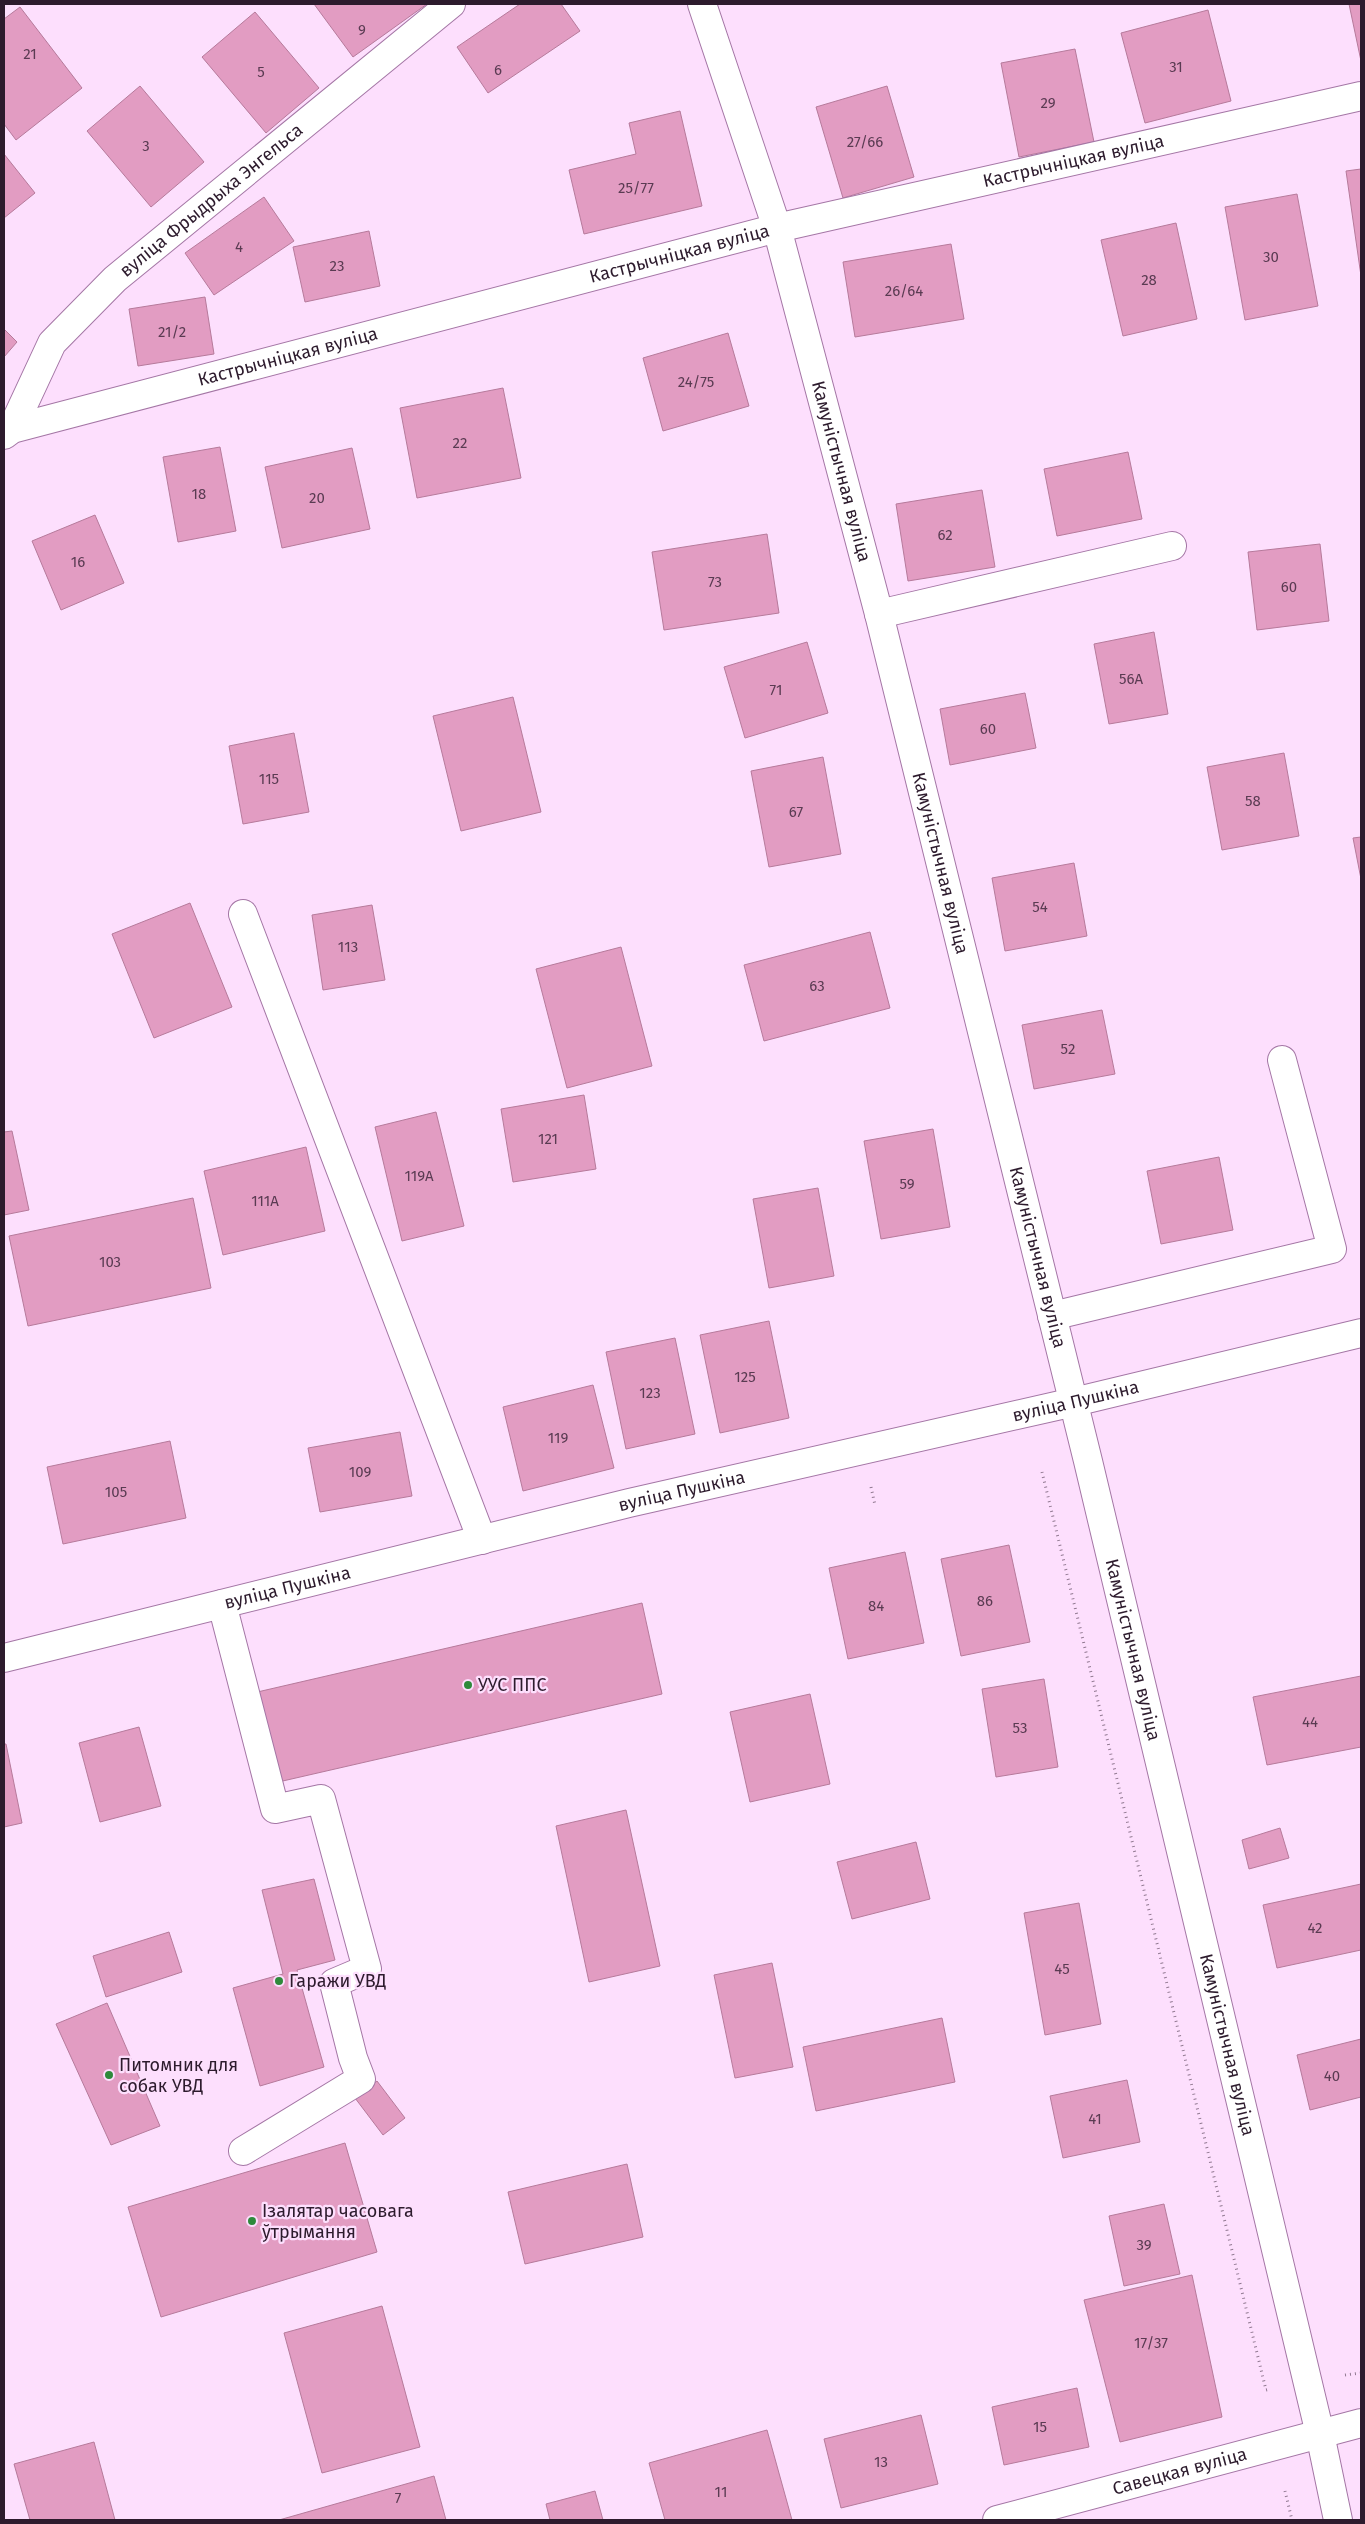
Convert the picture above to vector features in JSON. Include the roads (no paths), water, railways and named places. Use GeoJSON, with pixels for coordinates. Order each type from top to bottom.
{"type":"FeatureCollection","features":[{"type":"Feature","properties":{"kind":"street","name":"вуліца Фрыдрыха Энгельса"},"geometry":{"type":"LineString","coordinates":[[8,432],[52,343],[115,279],[451,4]]}},
{"type":"Feature","properties":{"kind":"street","name":"Камуністычная вуліца"},"geometry":{"type":"LineString","coordinates":[[702,4],[777,228],[878,614],[1074,1402],[1320,2434],[1338,2520]]}},
{"type":"Feature","properties":{"kind":"street","name":"Кастрычніцкая вуліца"},"geometry":{"type":"LineString","coordinates":[[8,432],[777,228],[1361,96]]}},
{"type":"Feature","properties":{"kind":"street"},"geometry":{"type":"LineString","coordinates":[[878,614],[1172,546]]}},
{"type":"Feature","properties":{"kind":"street"},"geometry":{"type":"LineString","coordinates":[[243,914],[482,1540]]}},
{"type":"Feature","properties":{"kind":"street"},"geometry":{"type":"LineString","coordinates":[[1052,1316],[1332,1249],[1282,1060]]}},
{"type":"Feature","properties":{"kind":"street","name":"вуліца Пушкіна"},"geometry":{"type":"LineString","coordinates":[[4,1658],[629,1503],[1074,1402],[1361,1333]]}},
{"type":"Feature","properties":{"kind":"street"},"geometry":{"type":"LineString","coordinates":[[222,1604],[275,1809],[322,1799],[367,1969],[334,1983],[353,2058],[361,2079],[244,2151]]}},
{"type":"Feature","properties":{"kind":"street","name":"Савецкая вуліца"},"geometry":{"type":"LineString","coordinates":[[997,2520],[1361,2423]]}},
{"type":"Feature","properties":{"kind":"place","name":"УУС ППС"},"geometry":{"type":"Point","coordinates":[468,1685]}},
{"type":"Feature","properties":{"kind":"place","name":"Гаражи УВД"},"geometry":{"type":"Point","coordinates":[279,1981]}},
{"type":"Feature","properties":{"kind":"place","name":"Питомник для собак УВД"},"geometry":{"type":"Point","coordinates":[109,2075]}},
{"type":"Feature","properties":{"kind":"place","name":"Ізалятар часовага ўтрымання"},"geometry":{"type":"Point","coordinates":[252,2221]}}]}
